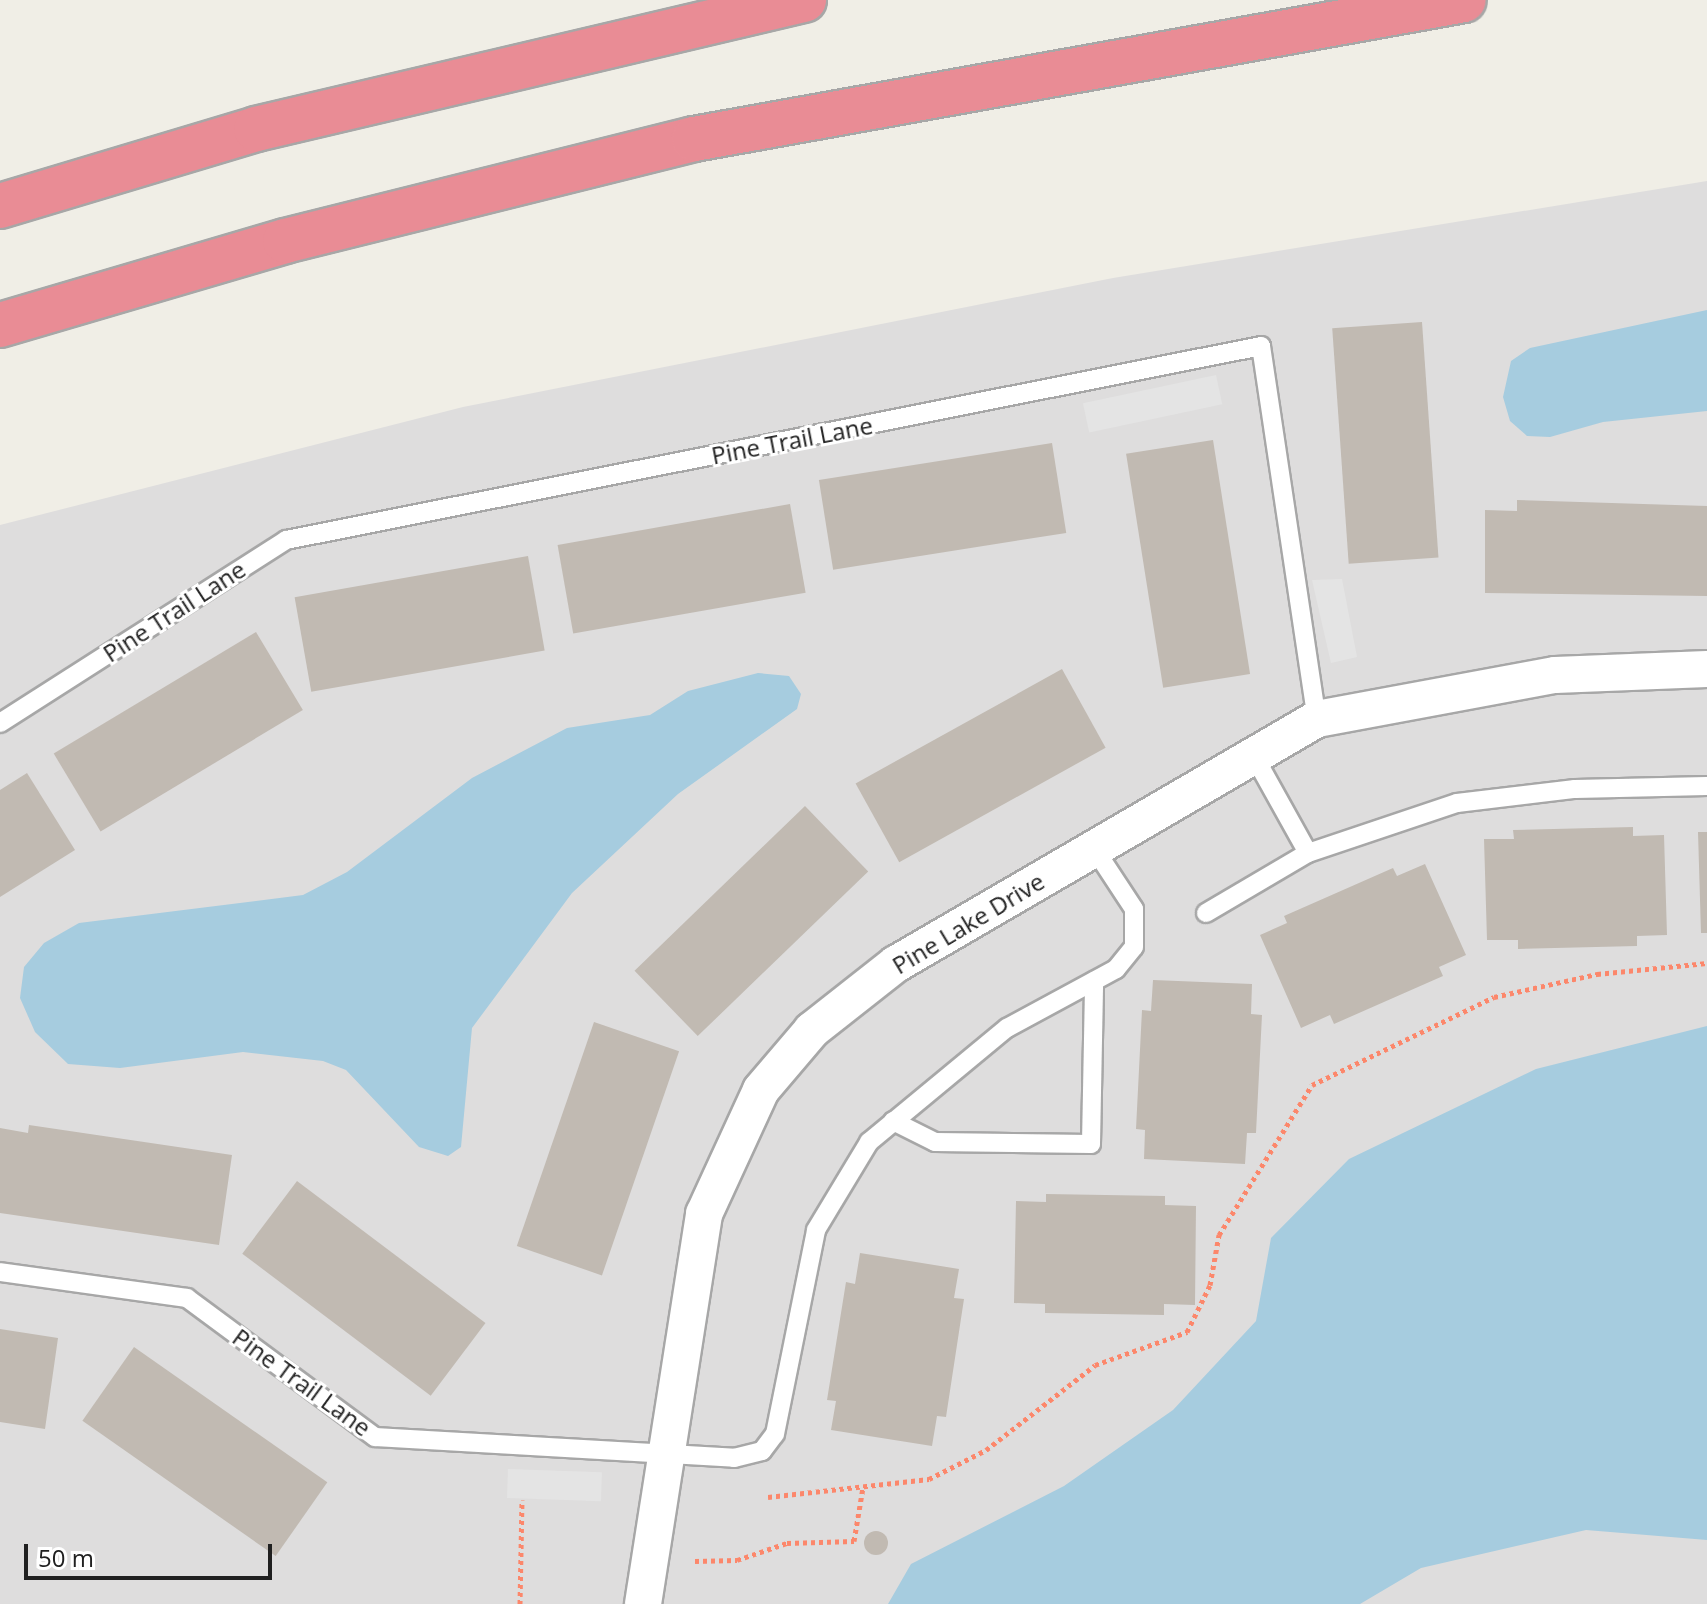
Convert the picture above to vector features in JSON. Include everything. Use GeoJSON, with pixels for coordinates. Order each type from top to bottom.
{"type":"FeatureCollection","features":[{"type":"Feature","properties":{"kind":"highway"},"geometry":{"type":"LineString","coordinates":[[0,206],[389,95],[804,0]]}},
{"type":"Feature","properties":{"kind":"highway"},"geometry":{"type":"LineString","coordinates":[[0,325],[299,237],[694,139],[1464,0]]}},
{"type":"Feature","properties":{"kind":"street","name":"Pine Lake Drive"},"geometry":{"type":"LineString","coordinates":[[643,1604],[664,1451],[704,1214],[761,1090],[812,1030],[896,964],[1317,719],[1555,675],[1707,669]]}},
{"type":"Feature","properties":{"kind":"lane","name":"Pine Trail Lane"},"geometry":{"type":"LineString","coordinates":[[0,723],[286,540],[1261,346],[1317,719]]}},
{"type":"Feature","properties":{"kind":"lane"},"geometry":{"type":"LineString","coordinates":[[1254,756],[1308,853]]}},
{"type":"Feature","properties":{"kind":"lane"},"geometry":{"type":"LineString","coordinates":[[1206,913],[1308,853],[1457,803],[1575,789],[1707,786]]}},
{"type":"Feature","properties":{"kind":"lane","name":"Pine Trail Lane"},"geometry":{"type":"LineString","coordinates":[[0,1272],[187,1298],[375,1437],[664,1451],[734,1458],[762,1451],[775,1434],[816,1230],[869,1142],[1007,1028],[1116,969],[1139,930],[1134,909],[1094,848]]}},
{"type":"Feature","properties":{"kind":"lane"},"geometry":{"type":"LineString","coordinates":[[893,1121],[935,1142],[1091,1144],[1094,981]]}},
{"type":"Feature","properties":{"kind":"path"},"geometry":{"type":"LineString","coordinates":[[768,1497],[929,1479],[960,1465],[1095,1365],[1187,1332],[1210,1285],[1219,1235],[1312,1085],[1494,997],[1597,974],[1707,963]]}},
{"type":"Feature","properties":{"kind":"path"},"geometry":{"type":"LineString","coordinates":[[854,1541],[863,1487]]}},
{"type":"Feature","properties":{"kind":"path"},"geometry":{"type":"LineString","coordinates":[[520,1604],[522,1500]]}},
{"type":"Feature","properties":{"kind":"path"},"geometry":{"type":"LineString","coordinates":[[695,1561],[737,1560],[787,1543],[862,1542]]}},
{"type":"Feature","properties":{"kind":"shaded area"},"geometry":{"type":"Polygon","coordinates":[[[1707,181],[1707,1604],[0,1604],[0,525],[463,407],[1113,278],[1707,181]]]}},
{"type":"Feature","properties":{"kind":"shaded area"},"geometry":{"type":"Polygon","coordinates":[[[1216,375],[1222,404],[1089,433],[1083,403],[1216,375]]]}},
{"type":"Feature","properties":{"kind":"shaded area"},"geometry":{"type":"Polygon","coordinates":[[[1342,579],[1357,657],[1331,663],[1312,580],[1342,579]]]}},
{"type":"Feature","properties":{"kind":"shaded area"},"geometry":{"type":"Polygon","coordinates":[[[508,1469],[602,1472],[601,1501],[507,1498],[508,1469]]]}},
{"type":"Feature","properties":{"kind":"water"},"geometry":{"type":"Polygon","coordinates":[[[1707,310],[1707,411],[1603,422],[1550,437],[1527,436],[1510,421],[1503,397],[1511,361],[1530,348],[1707,310]]]}},
{"type":"Feature","properties":{"kind":"water"},"geometry":{"type":"Polygon","coordinates":[[[758,673],[789,676],[801,694],[797,709],[678,794],[572,893],[472,1028],[461,1147],[448,1156],[419,1147],[346,1070],[323,1061],[243,1052],[120,1068],[68,1064],[35,1032],[20,998],[24,967],[44,943],[79,923],[303,895],[347,872],[472,778],[567,728],[650,715],[688,691],[758,673]]]}},
{"type":"Feature","properties":{"kind":"water"},"geometry":{"type":"Polygon","coordinates":[[[1707,1026],[1707,1540],[1586,1530],[1421,1568],[1360,1604],[888,1604],[911,1564],[1064,1486],[1173,1410],[1256,1321],[1271,1238],[1349,1159],[1536,1069],[1707,1026]]]}},
{"type":"Feature","properties":{"kind":"building"},"geometry":{"type":"Polygon","coordinates":[[[1422,322],[1438,557],[1349,564],[1332,328],[1422,322]]]}},
{"type":"Feature","properties":{"kind":"building"},"geometry":{"type":"Polygon","coordinates":[[[1213,440],[1250,674],[1163,688],[1126,454],[1213,440]]]}},
{"type":"Feature","properties":{"kind":"building"},"geometry":{"type":"Polygon","coordinates":[[[1052,443],[1066,533],[833,570],[819,480],[1052,443]]]}},
{"type":"Feature","properties":{"kind":"building"},"geometry":{"type":"Polygon","coordinates":[[[1517,500],[1707,506],[1707,596],[1485,593],[1485,510],[1517,511],[1517,500]]]}},
{"type":"Feature","properties":{"kind":"building"},"geometry":{"type":"Polygon","coordinates":[[[790,504],[806,593],[573,634],[558,545],[790,504]]]}},
{"type":"Feature","properties":{"kind":"building"},"geometry":{"type":"Polygon","coordinates":[[[528,556],[545,651],[311,692],[295,597],[528,556]]]}},
{"type":"Feature","properties":{"kind":"building"},"geometry":{"type":"Polygon","coordinates":[[[256,632],[303,710],[101,832],[54,754],[256,632]]]}},
{"type":"Feature","properties":{"kind":"building"},"geometry":{"type":"Polygon","coordinates":[[[1062,669],[1106,748],[899,862],[856,783],[1062,669]]]}},
{"type":"Feature","properties":{"kind":"building"},"geometry":{"type":"Polygon","coordinates":[[[27,773],[75,850],[0,897],[0,790],[27,773]]]}},
{"type":"Feature","properties":{"kind":"building"},"geometry":{"type":"Polygon","coordinates":[[[805,806],[868,871],[698,1036],[635,971],[805,806]]]}},
{"type":"Feature","properties":{"kind":"building"},"geometry":{"type":"Polygon","coordinates":[[[1633,827],[1633,836],[1664,835],[1667,935],[1637,936],[1637,946],[1518,949],[1518,940],[1487,940],[1484,839],[1514,839],[1513,830],[1633,827]]]}},
{"type":"Feature","properties":{"kind":"building"},"geometry":{"type":"Polygon","coordinates":[[[1698,832],[1707,832],[1707,933],[1701,933],[1698,832]]]}},
{"type":"Feature","properties":{"kind":"building"},"geometry":{"type":"Polygon","coordinates":[[[1425,864],[1466,955],[1439,967],[1443,976],[1334,1024],[1330,1015],[1301,1028],[1260,935],[1287,923],[1284,916],[1393,868],[1397,876],[1425,864]]]}},
{"type":"Feature","properties":{"kind":"building"},"geometry":{"type":"Polygon","coordinates":[[[1153,980],[1252,984],[1251,1014],[1262,1015],[1256,1133],[1247,1133],[1245,1164],[1144,1159],[1145,1130],[1136,1129],[1142,1010],[1151,1011],[1153,980]]]}},
{"type":"Feature","properties":{"kind":"building"},"geometry":{"type":"Polygon","coordinates":[[[594,1022],[679,1051],[602,1275],[517,1246],[594,1022]]]}},
{"type":"Feature","properties":{"kind":"building"},"geometry":{"type":"Polygon","coordinates":[[[29,1125],[232,1155],[219,1245],[0,1213],[0,1128],[28,1133],[29,1125]]]}},
{"type":"Feature","properties":{"kind":"building"},"geometry":{"type":"Polygon","coordinates":[[[297,1181],[485,1323],[431,1396],[242,1254],[297,1181]]]}},
{"type":"Feature","properties":{"kind":"building"},"geometry":{"type":"Polygon","coordinates":[[[1046,1194],[1165,1196],[1165,1205],[1196,1206],[1195,1305],[1164,1304],[1164,1315],[1045,1313],[1045,1304],[1014,1303],[1016,1201],[1046,1202],[1046,1194]]]}},
{"type":"Feature","properties":{"kind":"building"},"geometry":{"type":"Polygon","coordinates":[[[860,1253],[959,1269],[954,1298],[964,1299],[946,1417],[937,1416],[932,1446],[831,1430],[836,1401],[827,1400],[846,1282],[855,1284],[860,1253]]]}},
{"type":"Feature","properties":{"kind":"building"},"geometry":{"type":"Polygon","coordinates":[[[0,1329],[58,1338],[45,1429],[0,1422],[0,1329]]]}},
{"type":"Feature","properties":{"kind":"building"},"geometry":{"type":"Polygon","coordinates":[[[134,1347],[327,1482],[276,1556],[82,1421],[134,1347]]]}},
{"type":"Feature","properties":{"kind":"building"},"geometry":{"type":"Polygon","coordinates":[[[876,1531],[887,1538],[888,1543],[881,1554],[876,1555],[865,1548],[864,1543],[871,1532],[876,1531]]]}}]}
